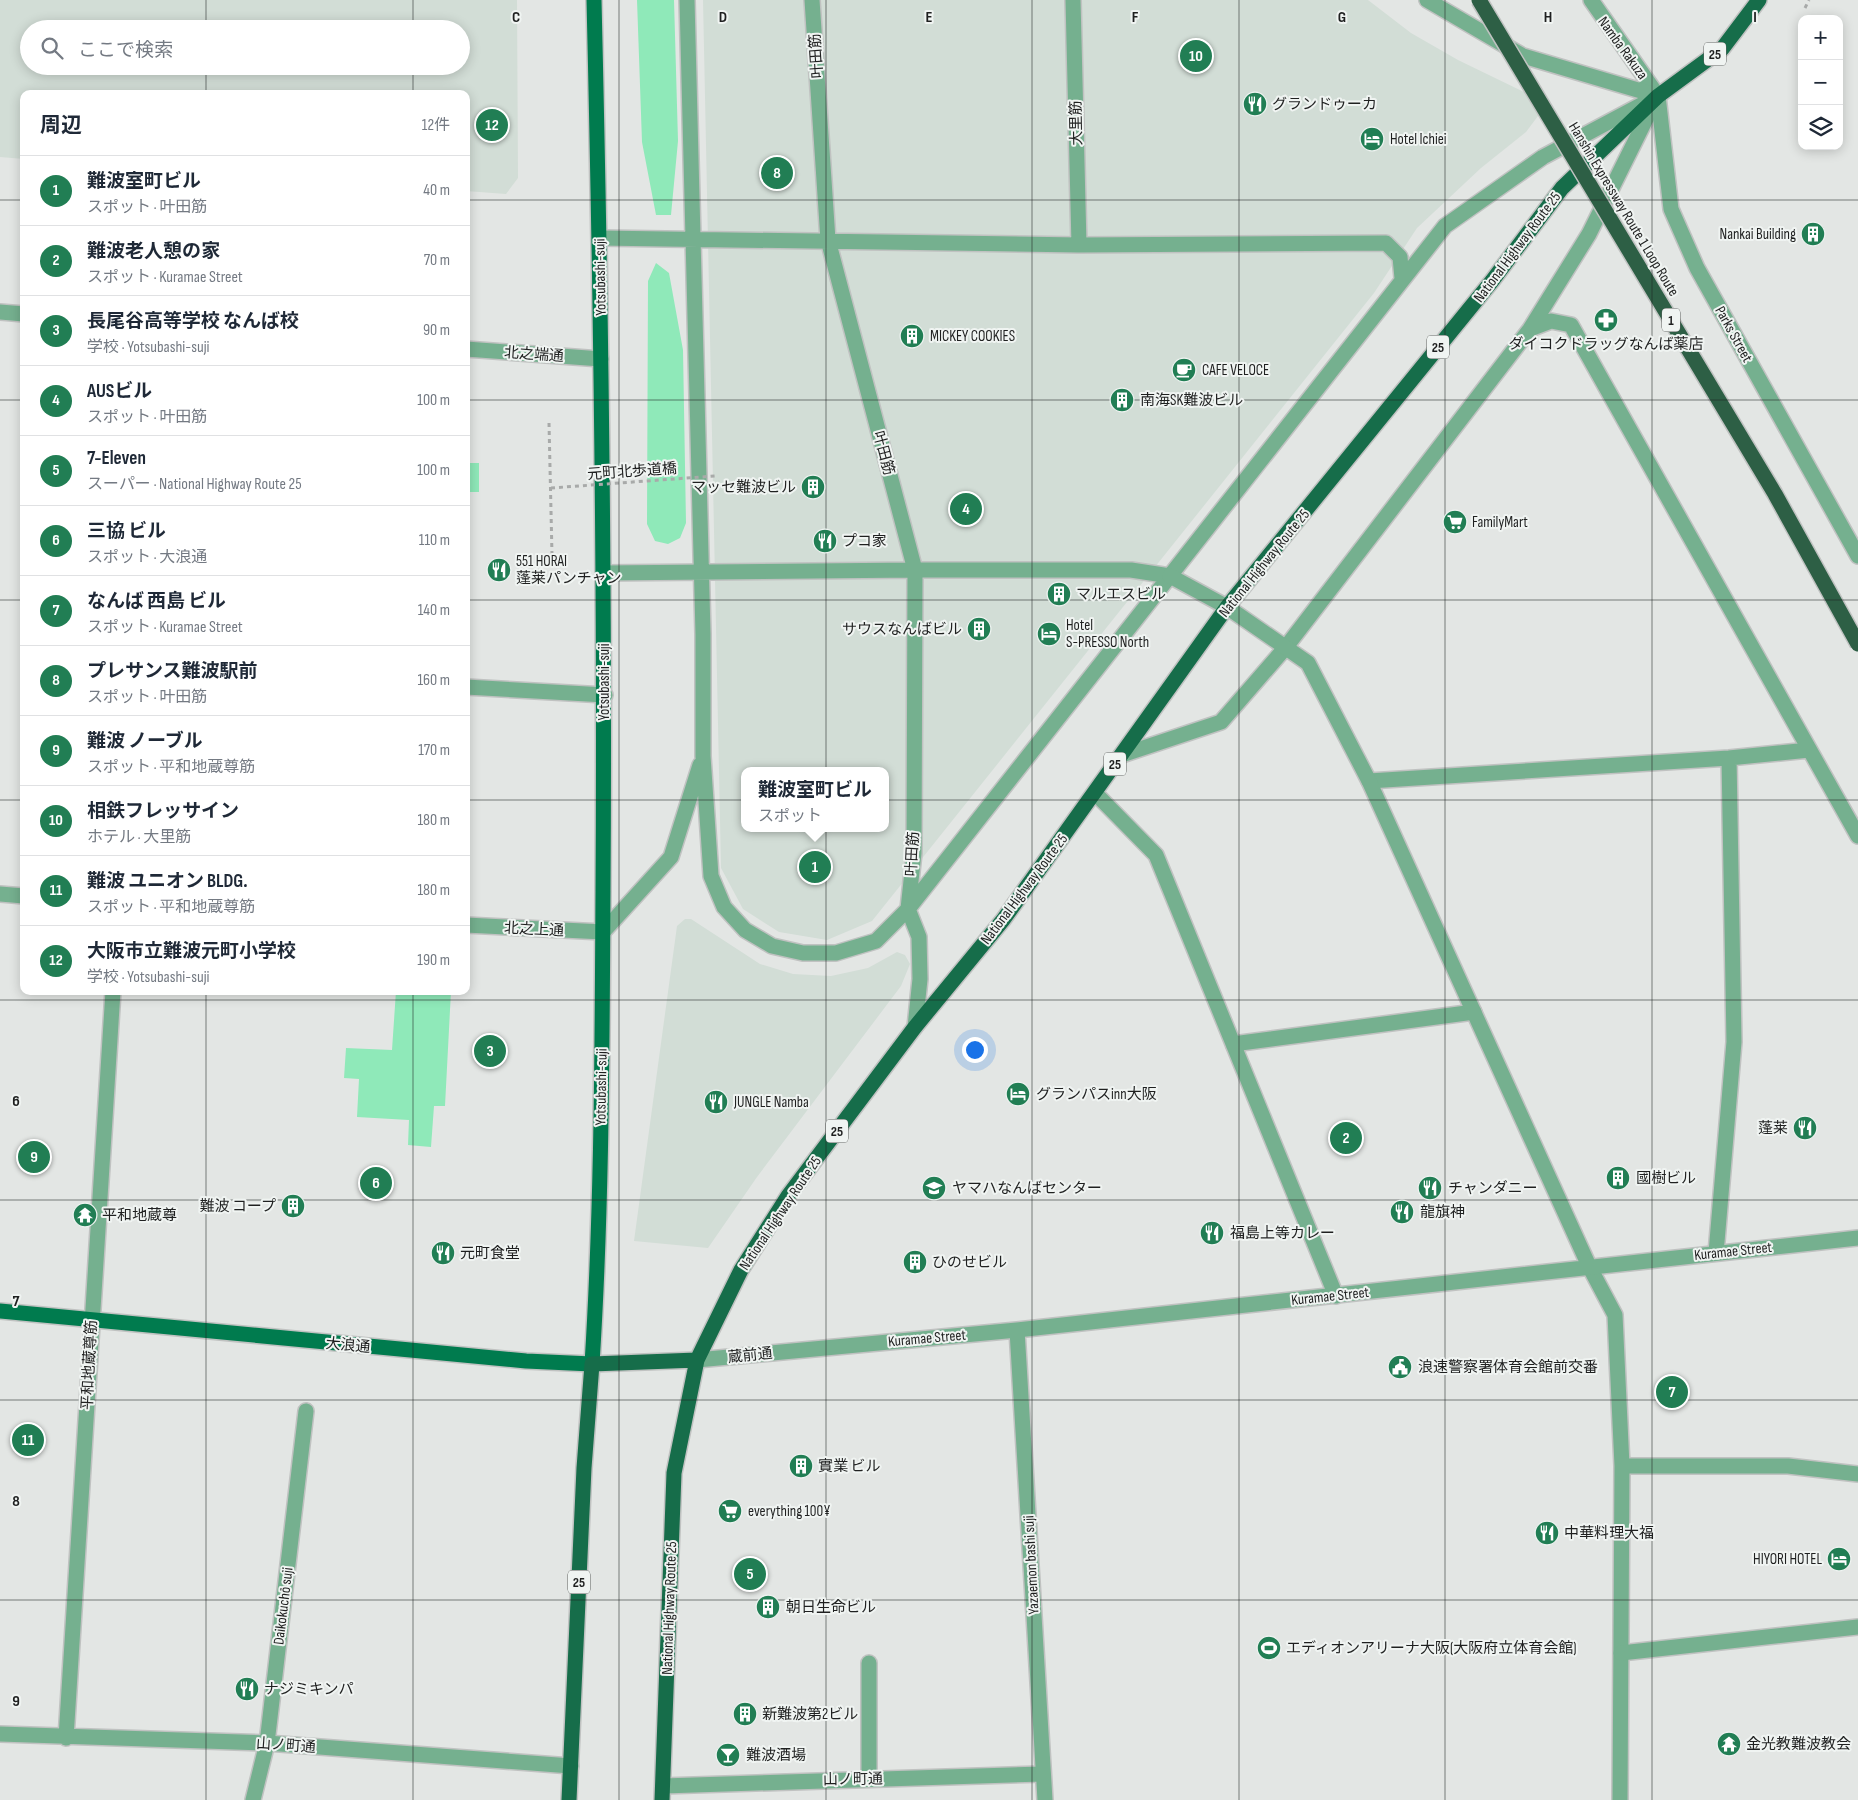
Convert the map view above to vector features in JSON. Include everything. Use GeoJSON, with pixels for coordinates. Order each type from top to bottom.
{"type":"FeatureCollection","features":[{"type":"Feature","properties":{"kind":"highway","name":"Hanshin Expressway Route 1 Loop Route"},"geometry":{"type":"LineString","coordinates":[[1479,0],[1775,494],[1858,644]]}},
{"type":"Feature","properties":{"kind":"highway","name":"25"},"geometry":{"type":"LineString","coordinates":[[1658,96],[1722,49],[1759,0]]}},
{"type":"Feature","properties":{"kind":"highway","name":"National Highway Route 25"},"geometry":{"type":"LineString","coordinates":[[662,1793],[674,1473],[698,1360],[741,1270],[788,1196],[914,1027],[1003,920],[1227,607],[1492,281],[1562,188],[1658,96]]}},
{"type":"Feature","properties":{"kind":"highway","name":"大浪通"},"geometry":{"type":"LineString","coordinates":[[592,1364],[698,1360]]}},
{"type":"Feature","properties":{"kind":"highway","name":"25"},"geometry":{"type":"LineString","coordinates":[[569,1800],[584,1468],[592,1364]]}},
{"type":"Feature","properties":{"kind":"main road","name":"Yotsubashi-suji"},"geometry":{"type":"LineString","coordinates":[[592,1364],[598,1262],[605,695],[600,238],[594,0]]}},
{"type":"Feature","properties":{"kind":"main road","name":"大浪通"},"geometry":{"type":"LineString","coordinates":[[0,1311],[526,1362],[592,1364]]}},
{"type":"Feature","properties":{"kind":"street"},"geometry":{"type":"LineString","coordinates":[[688,0],[703,756],[711,876],[724,907],[745,930],[772,946],[803,953],[836,953],[876,941],[908,909],[1402,278],[1445,226],[1543,157],[1658,96]]}},
{"type":"Feature","properties":{"kind":"street","name":"叶田筋"},"geometry":{"type":"LineString","coordinates":[[812,0],[828,240],[915,570],[914,853],[908,909]]}},
{"type":"Feature","properties":{"kind":"street","name":"大里筋"},"geometry":{"type":"LineString","coordinates":[[1072,0],[1079,245]]}},
{"type":"Feature","properties":{"kind":"street"},"geometry":{"type":"LineString","coordinates":[[1426,0],[1523,56],[1658,96]]}},
{"type":"Feature","properties":{"kind":"street","name":"Namba Rakuza"},"geometry":{"type":"LineString","coordinates":[[1590,0],[1658,96]]}},
{"type":"Feature","properties":{"kind":"street"},"geometry":{"type":"LineString","coordinates":[[1122,755],[1221,722],[1286,646],[1530,329],[1589,234],[1658,96]]}},
{"type":"Feature","properties":{"kind":"street","name":"Parks Street"},"geometry":{"type":"LineString","coordinates":[[1658,96],[1671,209],[1689,252],[1858,556]]}},
{"type":"Feature","properties":{"kind":"street"},"geometry":{"type":"LineString","coordinates":[[600,238],[1079,245],[1386,244],[1400,257],[1402,278]]}},
{"type":"Feature","properties":{"kind":"street"},"geometry":{"type":"LineString","coordinates":[[0,312],[20,314]]}},
{"type":"Feature","properties":{"kind":"street"},"geometry":{"type":"LineString","coordinates":[[1530,329],[1551,321],[1571,326],[1858,836]]}},
{"type":"Feature","properties":{"kind":"street","name":"北之端通"},"geometry":{"type":"LineString","coordinates":[[470,349],[601,359]]}},
{"type":"Feature","properties":{"kind":"street"},"geometry":{"type":"LineString","coordinates":[[603,573],[1131,570],[1170,576],[1227,607],[1308,663],[1369,781],[1589,1266],[1615,1315],[1622,1466],[1620,1800]]}},
{"type":"Feature","properties":{"kind":"street"},"geometry":{"type":"LineString","coordinates":[[470,687],[605,695]]}},
{"type":"Feature","properties":{"kind":"street"},"geometry":{"type":"LineString","coordinates":[[1369,781],[1729,758],[1809,750]]}},
{"type":"Feature","properties":{"kind":"street"},"geometry":{"type":"LineString","coordinates":[[602,932],[671,857],[703,756]]}},
{"type":"Feature","properties":{"kind":"street"},"geometry":{"type":"LineString","coordinates":[[1716,1253],[1734,1042],[1729,758]]}},
{"type":"Feature","properties":{"kind":"street"},"geometry":{"type":"LineString","coordinates":[[1095,793],[1156,855],[1336,1296]]}},
{"type":"Feature","properties":{"kind":"street"},"geometry":{"type":"LineString","coordinates":[[0,894],[20,896]]}},
{"type":"Feature","properties":{"kind":"street"},"geometry":{"type":"LineString","coordinates":[[908,909],[919,937],[920,979],[914,1027]]}},
{"type":"Feature","properties":{"kind":"street","name":"北之上通"},"geometry":{"type":"LineString","coordinates":[[470,925],[602,932]]}},
{"type":"Feature","properties":{"kind":"street","name":"平和地蔵尊筋"},"geometry":{"type":"LineString","coordinates":[[66,1738],[113,995]]}},
{"type":"Feature","properties":{"kind":"street"},"geometry":{"type":"LineString","coordinates":[[1233,1044],[1474,1012]]}},
{"type":"Feature","properties":{"kind":"street","name":"Kuramae Street"},"geometry":{"type":"LineString","coordinates":[[1017,1330],[1858,1238]]}},
{"type":"Feature","properties":{"kind":"street","name":"蔵前通"},"geometry":{"type":"LineString","coordinates":[[698,1360],[1017,1330]]}},
{"type":"Feature","properties":{"kind":"street","name":"Yazaemon bashi suji"},"geometry":{"type":"LineString","coordinates":[[1017,1330],[1045,1800]]}},
{"type":"Feature","properties":{"kind":"street","name":"Daikokuchō suji"},"geometry":{"type":"LineString","coordinates":[[253,1800],[267,1743],[306,1411]]}},
{"type":"Feature","properties":{"kind":"street"},"geometry":{"type":"LineString","coordinates":[[1622,1466],[1788,1466],[1858,1474]]}},
{"type":"Feature","properties":{"kind":"street"},"geometry":{"type":"LineString","coordinates":[[1621,1653],[1858,1627]]}},
{"type":"Feature","properties":{"kind":"street"},"geometry":{"type":"LineString","coordinates":[[869,1663],[869,1779]]}},
{"type":"Feature","properties":{"kind":"street","name":"山ノ町通"},"geometry":{"type":"LineString","coordinates":[[0,1734],[66,1738],[267,1743],[571,1766]]}},
{"type":"Feature","properties":{"kind":"street","name":"山ノ町通"},"geometry":{"type":"LineString","coordinates":[[662,1793],[869,1779],[1043,1774]]}},
{"type":"Feature","properties":{"kind":"path"},"geometry":{"type":"LineString","coordinates":[[1805,8],[1808,0]]}},
{"type":"Feature","properties":{"kind":"path"},"geometry":{"type":"LineString","coordinates":[[549,423],[552,555]]}},
{"type":"Feature","properties":{"kind":"path","name":"元町北歩道橋"},"geometry":{"type":"LineString","coordinates":[[551,488],[715,476]]}},
{"type":"Feature","properties":{"kind":"shaded area"},"geometry":{"type":"Polygon","coordinates":[[[0,0],[517,0],[518,178],[506,194],[470,191],[470,90],[20,90],[20,159],[0,157],[0,0]]]}},
{"type":"Feature","properties":{"kind":"shaded area"},"geometry":{"type":"Polygon","coordinates":[[[703,0],[1368,0],[1411,33],[1458,60],[1526,93],[1538,104],[1538,116],[1526,132],[1481,168],[1417,228],[1374,293],[872,921],[827,940],[779,932],[743,909],[721,868],[703,0]]]}},
{"type":"Feature","properties":{"kind":"shaded area"},"geometry":{"type":"Polygon","coordinates":[[[685,919],[691,919],[760,964],[793,974],[831,976],[868,968],[897,952],[905,955],[910,964],[901,986],[757,1177],[708,1248],[634,1241],[677,926],[685,919]]]}},
{"type":"Feature","properties":{"kind":"green space"},"geometry":{"type":"Polygon","coordinates":[[[637,0],[674,0],[678,141],[671,215],[656,215],[642,142],[637,0]]]}},
{"type":"Feature","properties":{"kind":"green space"},"geometry":{"type":"Polygon","coordinates":[[[656,263],[669,273],[683,350],[686,523],[680,538],[668,544],[655,541],[647,524],[648,281],[656,263]]]}},
{"type":"Feature","properties":{"kind":"green space"},"geometry":{"type":"Polygon","coordinates":[[[470,463],[479,463],[479,492],[470,492],[470,463]]]}},
{"type":"Feature","properties":{"kind":"green space"},"geometry":{"type":"Polygon","coordinates":[[[396,995],[451,995],[445,1106],[434,1106],[431,1147],[408,1145],[409,1120],[357,1117],[359,1079],[344,1078],[346,1048],[392,1050],[396,995]]]}},
{"type":"Feature","properties":{"kind":"place","name":"相鉄フレッサイン"},"geometry":{"type":"Point","coordinates":[1196,56]}},
{"type":"Feature","properties":{"kind":"place","name":"グランドゥーカ"},"geometry":{"type":"Point","coordinates":[1255,104]}},
{"type":"Feature","properties":{"kind":"place","name":"大阪市立難波元町小学校"},"geometry":{"type":"Point","coordinates":[492,125]}},
{"type":"Feature","properties":{"kind":"place","name":"Hotel Ichiei"},"geometry":{"type":"Point","coordinates":[1372,139]}},
{"type":"Feature","properties":{"kind":"place","name":"プレサンス難波駅前"},"geometry":{"type":"Point","coordinates":[777,173]}},
{"type":"Feature","properties":{"kind":"place","name":"Nankai Building"},"geometry":{"type":"Point","coordinates":[1813,234]}},
{"type":"Feature","properties":{"kind":"place","name":"ダイコクドラッグなんば薬店"},"geometry":{"type":"Point","coordinates":[1606,320]}},
{"type":"Feature","properties":{"kind":"place","name":"MICKEY COOKIES"},"geometry":{"type":"Point","coordinates":[912,336]}},
{"type":"Feature","properties":{"kind":"place","name":"CAFE VELOCE"},"geometry":{"type":"Point","coordinates":[1184,370]}},
{"type":"Feature","properties":{"kind":"place","name":"南海SK難波ビル"},"geometry":{"type":"Point","coordinates":[1122,400]}},
{"type":"Feature","properties":{"kind":"place","name":"マッセ難波ビル"},"geometry":{"type":"Point","coordinates":[813,487]}},
{"type":"Feature","properties":{"kind":"place","name":"AUSビル"},"geometry":{"type":"Point","coordinates":[966,509]}},
{"type":"Feature","properties":{"kind":"place","name":"FamilyMart"},"geometry":{"type":"Point","coordinates":[1455,522]}},
{"type":"Feature","properties":{"kind":"place","name":"プコ家"},"geometry":{"type":"Point","coordinates":[825,541]}},
{"type":"Feature","properties":{"kind":"place","name":"551 HORAI 蓬莱パンチャン"},"geometry":{"type":"Point","coordinates":[499,570]}},
{"type":"Feature","properties":{"kind":"place","name":"マルエスビル"},"geometry":{"type":"Point","coordinates":[1059,594]}},
{"type":"Feature","properties":{"kind":"place","name":"サウスなんばビル"},"geometry":{"type":"Point","coordinates":[979,629]}},
{"type":"Feature","properties":{"kind":"place","name":"Hotel S-PRESSO North"},"geometry":{"type":"Point","coordinates":[1049,634]}},
{"type":"Feature","properties":{"kind":"place","name":"難波室町ビル"},"geometry":{"type":"Point","coordinates":[815,867]}},
{"type":"Feature","properties":{"kind":"place","name":"長尾谷高等学校 なんば校"},"geometry":{"type":"Point","coordinates":[490,1051]}},
{"type":"Feature","properties":{"kind":"place","name":"グランパスinn大阪"},"geometry":{"type":"Point","coordinates":[1018,1094]}},
{"type":"Feature","properties":{"kind":"place","name":"JUNGLE Namba"},"geometry":{"type":"Point","coordinates":[716,1102]}},
{"type":"Feature","properties":{"kind":"place","name":"蓬莱"},"geometry":{"type":"Point","coordinates":[1805,1128]}},
{"type":"Feature","properties":{"kind":"place","name":"難波老人憩の家"},"geometry":{"type":"Point","coordinates":[1346,1138]}},
{"type":"Feature","properties":{"kind":"place","name":"難波 ノーブル"},"geometry":{"type":"Point","coordinates":[34,1157]}},
{"type":"Feature","properties":{"kind":"place","name":"國樹ビル"},"geometry":{"type":"Point","coordinates":[1618,1178]}},
{"type":"Feature","properties":{"kind":"place","name":"三協 ビル"},"geometry":{"type":"Point","coordinates":[376,1183]}},
{"type":"Feature","properties":{"kind":"place","name":"ヤマハなんばセンター"},"geometry":{"type":"Point","coordinates":[934,1188]}},
{"type":"Feature","properties":{"kind":"place","name":"チャンダニー"},"geometry":{"type":"Point","coordinates":[1430,1188]}},
{"type":"Feature","properties":{"kind":"place","name":"難波 コープ"},"geometry":{"type":"Point","coordinates":[293,1206]}},
{"type":"Feature","properties":{"kind":"place","name":"龍旗神"},"geometry":{"type":"Point","coordinates":[1402,1212]}},
{"type":"Feature","properties":{"kind":"place","name":"平和地蔵尊"},"geometry":{"type":"Point","coordinates":[85,1215]}},
{"type":"Feature","properties":{"kind":"place","name":"福島上等カレー"},"geometry":{"type":"Point","coordinates":[1212,1233]}},
{"type":"Feature","properties":{"kind":"place","name":"元町食堂"},"geometry":{"type":"Point","coordinates":[443,1253]}},
{"type":"Feature","properties":{"kind":"place","name":"ひのせビル"},"geometry":{"type":"Point","coordinates":[915,1262]}},
{"type":"Feature","properties":{"kind":"place","name":"浪速警察署体育会館前交番"},"geometry":{"type":"Point","coordinates":[1400,1367]}},
{"type":"Feature","properties":{"kind":"place","name":"なんば 西島 ビル"},"geometry":{"type":"Point","coordinates":[1672,1392]}},
{"type":"Feature","properties":{"kind":"place","name":"難波 ユニオン BLDG."},"geometry":{"type":"Point","coordinates":[28,1440]}},
{"type":"Feature","properties":{"kind":"place","name":"實業 ビル"},"geometry":{"type":"Point","coordinates":[801,1466]}},
{"type":"Feature","properties":{"kind":"place","name":"everything 100¥"},"geometry":{"type":"Point","coordinates":[730,1511]}},
{"type":"Feature","properties":{"kind":"place","name":"中華料理大福"},"geometry":{"type":"Point","coordinates":[1547,1533]}},
{"type":"Feature","properties":{"kind":"place","name":"HIYORI HOTEL"},"geometry":{"type":"Point","coordinates":[1839,1559]}},
{"type":"Feature","properties":{"kind":"place","name":"7-Eleven"},"geometry":{"type":"Point","coordinates":[750,1574]}},
{"type":"Feature","properties":{"kind":"place","name":"朝日生命ビル"},"geometry":{"type":"Point","coordinates":[768,1607]}},
{"type":"Feature","properties":{"kind":"place","name":"エディオンアリーナ大阪(大阪府立体育会館)"},"geometry":{"type":"Point","coordinates":[1269,1648]}},
{"type":"Feature","properties":{"kind":"place","name":"ナジミキンパ"},"geometry":{"type":"Point","coordinates":[247,1689]}},
{"type":"Feature","properties":{"kind":"place","name":"新難波第2ビル"},"geometry":{"type":"Point","coordinates":[745,1714]}},
{"type":"Feature","properties":{"kind":"place","name":"金光教難波教会"},"geometry":{"type":"Point","coordinates":[1729,1744]}},
{"type":"Feature","properties":{"kind":"place","name":"難波酒場"},"geometry":{"type":"Point","coordinates":[728,1755]}}]}
